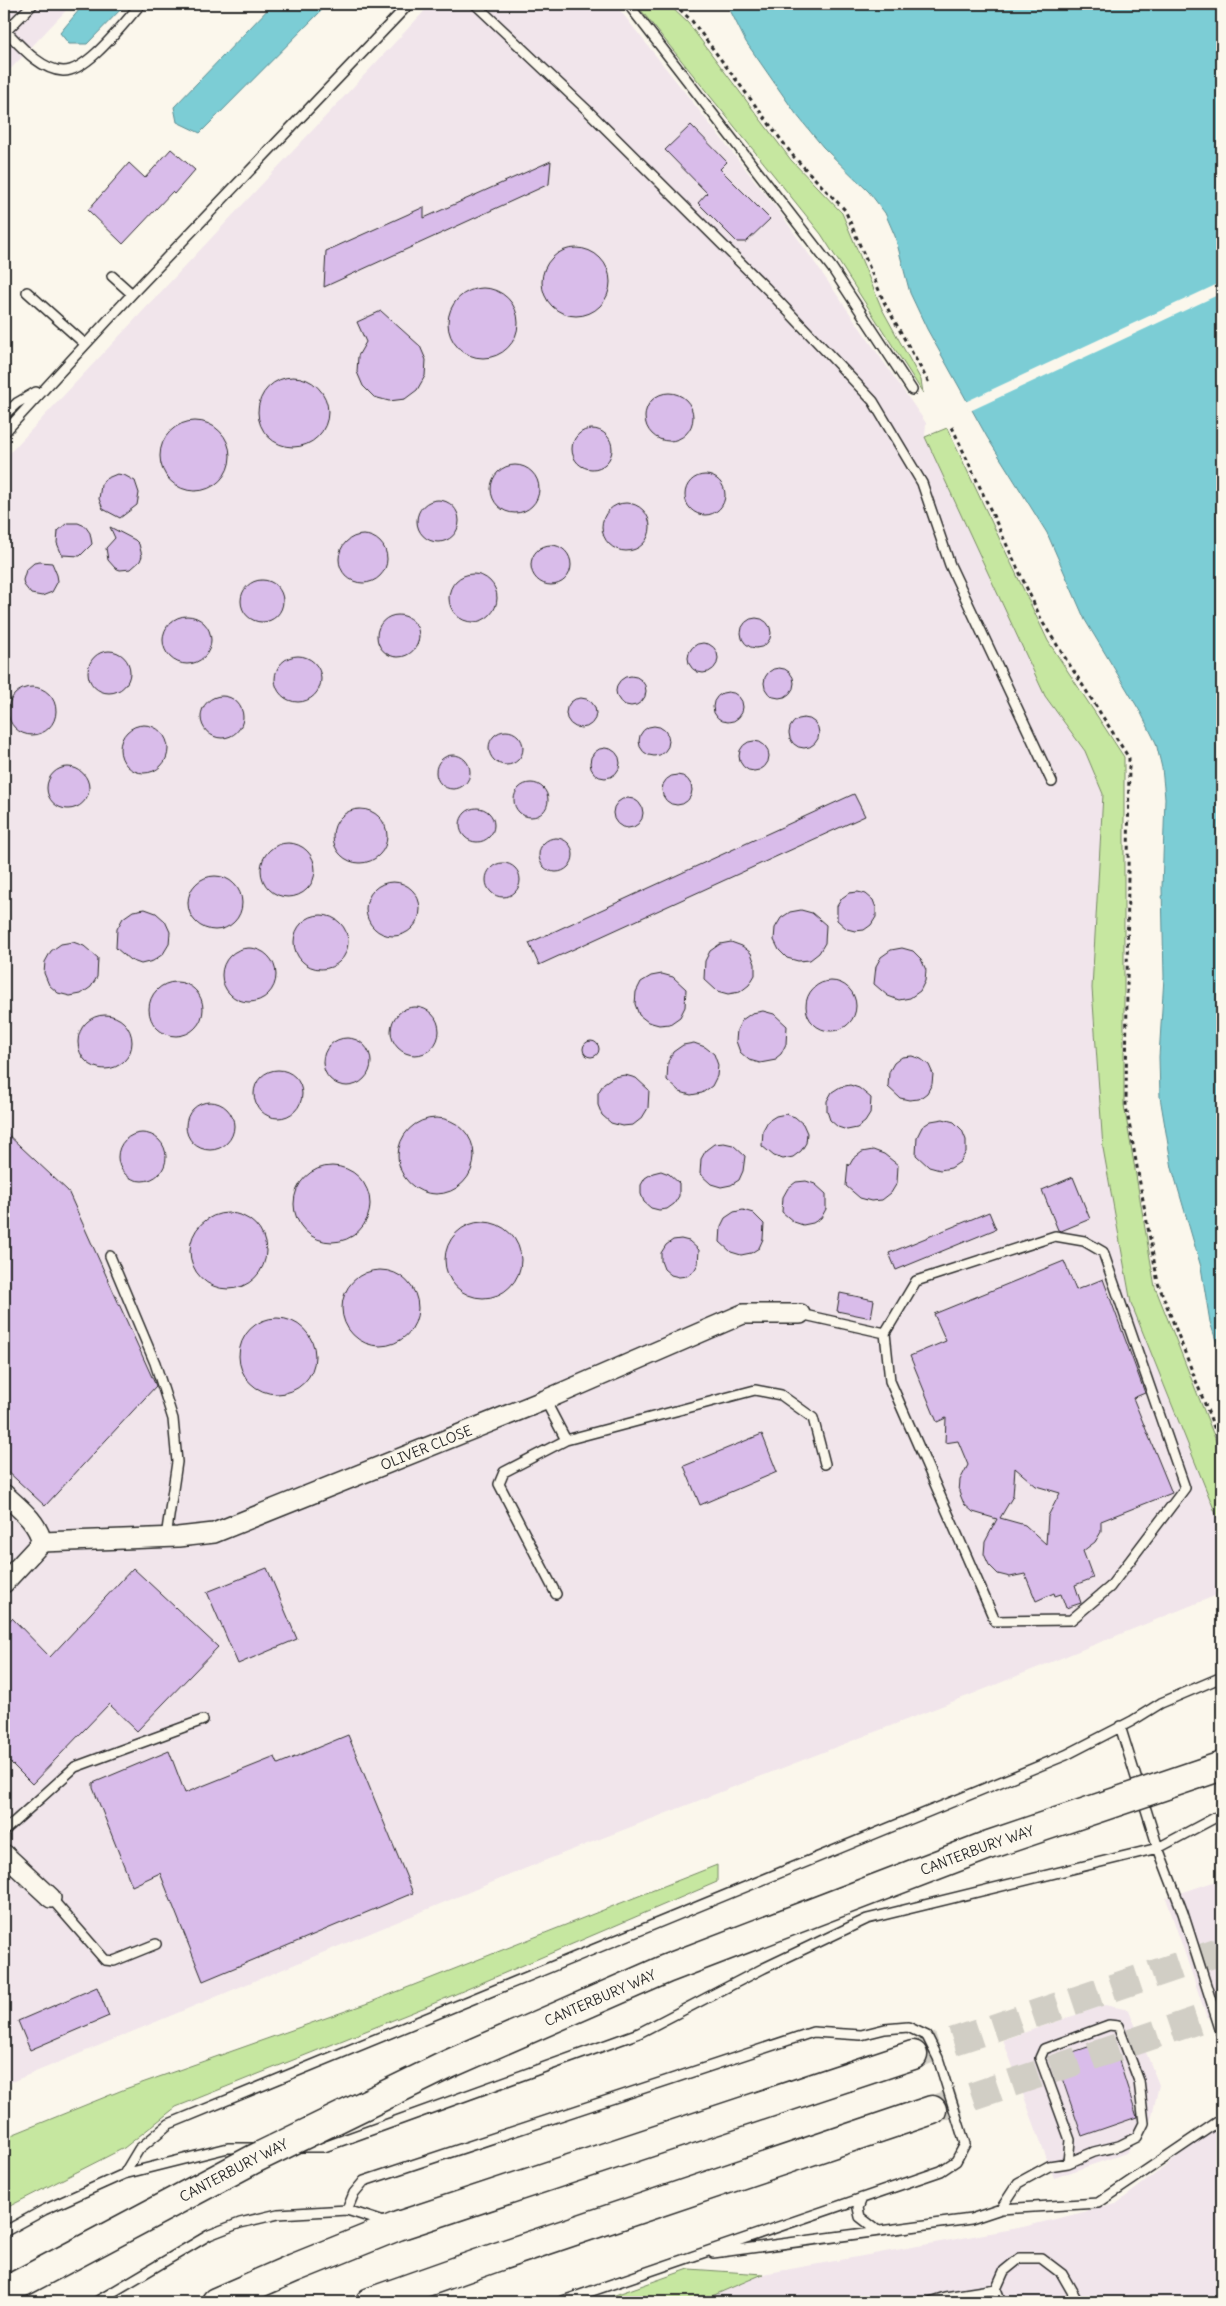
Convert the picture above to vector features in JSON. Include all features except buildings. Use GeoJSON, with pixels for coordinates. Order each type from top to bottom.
{"type":"FeatureCollection","features":[{"type":"Feature","properties":{"kind":"highway","name":"CANTERBURY WAY"},"geometry":{"type":"LineString","coordinates":[[4,2292],[262,2154],[448,2064],[657,1973],[986,1846],[1222,1766]]}},
{"type":"Feature","properties":{"kind":"highway"},"geometry":{"type":"LineString","coordinates":[[216,2302],[398,2226],[913,2056]]}},
{"type":"Feature","properties":{"kind":"highway"},"geometry":{"type":"LineString","coordinates":[[370,2302],[494,2258],[932,2110]]}},
{"type":"Feature","properties":{"kind":"street","name":"OLIVER CLOSE"},"geometry":{"type":"LineString","coordinates":[[42,1542],[214,1533],[545,1400],[743,1314],[800,1314]]}},
{"type":"Feature","properties":{"kind":"street"},"geometry":{"type":"LineString","coordinates":[[4,1494],[26,1514],[39,1530],[42,1542],[4,1583]]}},
{"type":"Feature","properties":{"kind":"street"},"geometry":{"type":"LineString","coordinates":[[6,1857],[51,1898]]}},
{"type":"Feature","properties":{"kind":"lane"},"geometry":{"type":"LineString","coordinates":[[33,4],[5,30],[31,55],[45,65],[63,71],[88,62],[141,4]]}},
{"type":"Feature","properties":{"kind":"lane"},"geometry":{"type":"LineString","coordinates":[[4,433],[44,387],[409,4]]}},
{"type":"Feature","properties":{"kind":"lane"},"geometry":{"type":"LineString","coordinates":[[475,4],[587,110],[753,276],[873,401],[922,483],[950,565],[1052,782]]}},
{"type":"Feature","properties":{"kind":"lane"},"geometry":{"type":"LineString","coordinates":[[628,4],[832,268],[912,390]]}},
{"type":"Feature","properties":{"kind":"lane"},"geometry":{"type":"LineString","coordinates":[[112,276],[132,294]]}},
{"type":"Feature","properties":{"kind":"lane"},"geometry":{"type":"LineString","coordinates":[[27,292],[85,344]]}},
{"type":"Feature","properties":{"kind":"lane"},"geometry":{"type":"LineString","coordinates":[[4,415],[17,403],[44,387]]}},
{"type":"Feature","properties":{"kind":"lane"},"geometry":{"type":"LineString","coordinates":[[1055,1236],[1084,1241],[1102,1252],[1185,1488],[1110,1587],[1071,1620],[995,1620],[890,1380],[885,1333],[916,1282],[1055,1236]]}},
{"type":"Feature","properties":{"kind":"lane"},"geometry":{"type":"LineString","coordinates":[[110,1256],[155,1363],[174,1419],[177,1462],[166,1537]]}},
{"type":"Feature","properties":{"kind":"lane"},"geometry":{"type":"LineString","coordinates":[[800,1314],[885,1333]]}},
{"type":"Feature","properties":{"kind":"lane"},"geometry":{"type":"LineString","coordinates":[[556,1594],[499,1484],[504,1472],[566,1440],[754,1390],[781,1395],[813,1418],[825,1464]]}},
{"type":"Feature","properties":{"kind":"lane"},"geometry":{"type":"LineString","coordinates":[[545,1400],[566,1440]]}},
{"type":"Feature","properties":{"kind":"lane"},"geometry":{"type":"LineString","coordinates":[[124,2174],[139,2149],[169,2124],[1066,1755],[1161,1703],[1222,1677]]}},
{"type":"Feature","properties":{"kind":"lane"},"geometry":{"type":"LineString","coordinates":[[4,1831],[75,1767],[203,1720]]}},
{"type":"Feature","properties":{"kind":"lane"},"geometry":{"type":"LineString","coordinates":[[1120,1726],[1158,1848],[1183,1913],[1222,2035]]}},
{"type":"Feature","properties":{"kind":"lane"},"geometry":{"type":"LineString","coordinates":[[4,2232],[44,2210],[124,2174],[228,2148],[324,2147],[638,2033],[764,1968],[867,1919],[1158,1848],[1222,1814]]}},
{"type":"Feature","properties":{"kind":"lane"},"geometry":{"type":"LineString","coordinates":[[4,1878],[6,1857]]}},
{"type":"Feature","properties":{"kind":"lane"},"geometry":{"type":"LineString","coordinates":[[51,1898],[105,1960],[114,1961],[156,1944]]}},
{"type":"Feature","properties":{"kind":"lane"},"geometry":{"type":"LineString","coordinates":[[1001,2209],[1018,2183],[1049,2166],[1068,2163],[1137,2137],[1144,2123],[1140,2081],[1118,2026],[1109,2025],[1044,2049],[1040,2058],[1070,2140],[1068,2163]]}},
{"type":"Feature","properties":{"kind":"lane"},"geometry":{"type":"LineString","coordinates":[[347,2210],[354,2193],[364,2181],[813,2032],[861,2035],[885,2029],[908,2027],[927,2036],[938,2058],[965,2144],[956,2161],[941,2171],[560,2302]]}},
{"type":"Feature","properties":{"kind":"lane"},"geometry":{"type":"LineString","coordinates":[[693,2255],[971,2219],[1001,2209],[1098,2202],[1222,2118]]}},
{"type":"Feature","properties":{"kind":"lane"},"geometry":{"type":"LineString","coordinates":[[862,2198],[858,2208],[860,2217],[878,2232]]}},
{"type":"Feature","properties":{"kind":"lane"},"geometry":{"type":"LineString","coordinates":[[96,2302],[209,2234],[240,2223],[278,2214],[347,2210],[398,2226]]}},
{"type":"Feature","properties":{"kind":"lane"},"geometry":{"type":"LineString","coordinates":[[1001,2302],[996,2289],[1004,2271],[1020,2258],[1040,2258],[1062,2274],[1078,2302]]}},
{"type":"Feature","properties":{"kind":"lane"},"geometry":{"type":"LineString","coordinates":[[930,2302],[944,2297],[996,2289]]}},
{"type":"Feature","properties":{"kind":"path"},"geometry":{"type":"LineString","coordinates":[[674,4],[692,20],[794,157],[845,210],[884,302],[930,382]]}},
{"type":"Feature","properties":{"kind":"path"},"geometry":{"type":"LineString","coordinates":[[952,427],[1043,623],[1129,758],[1126,1106],[1158,1283],[1222,1448]]}},
{"type":"Feature","properties":{"kind":"shaded area"},"geometry":{"type":"Polygon","coordinates":[[[4,4],[72,4],[4,76],[4,4]]]}},
{"type":"Feature","properties":{"kind":"shaded area"},"geometry":{"type":"Polygon","coordinates":[[[431,4],[615,4],[781,214],[926,423],[925,437],[1045,696],[1085,751],[1103,794],[1092,988],[1103,1148],[1131,1303],[1222,1529],[1222,1593],[975,1693],[541,1862],[4,2085],[4,459],[431,4]]]}},
{"type":"Feature","properties":{"kind":"shaded area"},"geometry":{"type":"Polygon","coordinates":[[[1222,1879],[1222,2013],[1207,2018],[1166,1898],[1222,1879]]]}},
{"type":"Feature","properties":{"kind":"shaded area"},"geometry":{"type":"Polygon","coordinates":[[[1105,2005],[1129,2010],[1159,2085],[1152,2116],[1146,2131],[1126,2153],[1054,2178],[1003,2040],[1105,2005]]]}},
{"type":"Feature","properties":{"kind":"shaded area"},"geometry":{"type":"Polygon","coordinates":[[[1222,2127],[1222,2302],[698,2302],[763,2274],[1023,2227],[1116,2204],[1206,2135],[1222,2127]]]}},
{"type":"Feature","properties":{"kind":"green space"},"geometry":{"type":"Polygon","coordinates":[[[636,4],[668,4],[688,23],[791,160],[842,213],[882,309],[921,380],[923,393],[821,234],[636,4]]]}},
{"type":"Feature","properties":{"kind":"green space"},"geometry":{"type":"Polygon","coordinates":[[[947,428],[1048,641],[1124,757],[1124,1105],[1155,1287],[1222,1456],[1222,1529],[1131,1303],[1103,1148],[1092,988],[1103,794],[1085,751],[1045,696],[925,437],[947,428]]]}},
{"type":"Feature","properties":{"kind":"green space"},"geometry":{"type":"Polygon","coordinates":[[[717,1865],[717,1882],[423,2008],[176,2107],[124,2148],[4,2209],[4,2138],[125,2089],[371,2002],[717,1865]]]}},
{"type":"Feature","properties":{"kind":"green space"},"geometry":{"type":"Polygon","coordinates":[[[689,2269],[763,2274],[698,2302],[595,2302],[689,2269]]]}},
{"type":"Feature","properties":{"kind":"water"},"geometry":{"type":"Polygon","coordinates":[[[84,4],[126,4],[87,44],[69,44],[60,33],[84,4]]]}},
{"type":"Feature","properties":{"kind":"water"},"geometry":{"type":"Polygon","coordinates":[[[273,4],[328,4],[200,133],[177,122],[174,107],[273,4]]]}},
{"type":"Feature","properties":{"kind":"water"},"geometry":{"type":"Polygon","coordinates":[[[727,4],[1222,4],[1222,1359],[1210,1322],[1201,1267],[1172,1168],[1160,1097],[1159,1057],[1164,977],[1162,888],[1165,798],[1162,768],[1156,743],[1141,713],[1085,620],[1047,533],[987,437],[927,329],[910,293],[895,236],[885,213],[869,192],[823,147],[796,114],[746,42],[727,4]]]}},
{"type":"Feature","properties":{"kind":"pier"},"geometry":{"type":"Polygon","coordinates":[[[1222,282],[1222,293],[970,411],[965,402],[1222,282]]]}},
{"type":"Feature","properties":{"kind":"tunnel"},"geometry":{"type":"LineString","coordinates":[[913,2055],[1222,1951]]}},
{"type":"Feature","properties":{"kind":"tunnel"},"geometry":{"type":"LineString","coordinates":[[932,2110],[1222,2012]]}}]}
